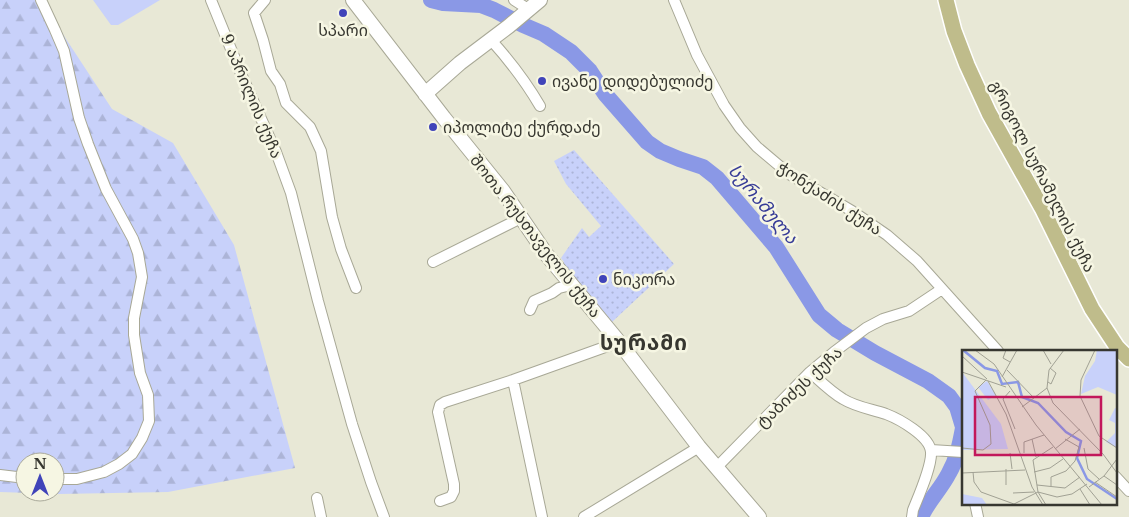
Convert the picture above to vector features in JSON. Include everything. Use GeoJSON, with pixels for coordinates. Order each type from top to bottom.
{"type":"FeatureCollection","features":[{"type":"Feature","properties":{"kind":"main road","name":"გრიგოლ სურამელის ქუჩა"},"geometry":{"type":"LineString","coordinates":[[946,0],[954,31],[989,113],[1042,208],[1092,309],[1117,347],[1129,359]]}},
{"type":"Feature","properties":{"kind":"street"},"geometry":{"type":"LineString","coordinates":[[41,0],[64,52],[79,118],[88,144],[106,189],[133,239],[138,253],[142,277],[134,318],[134,335],[140,373],[148,396],[149,421],[142,438],[132,454],[104,472],[77,479],[65,479]]}},
{"type":"Feature","properties":{"kind":"street","name":"9 აპრილის ქუჩა"},"geometry":{"type":"LineString","coordinates":[[211,0],[276,152],[291,193],[352,424],[384,517]]}},
{"type":"Feature","properties":{"kind":"street"},"geometry":{"type":"LineString","coordinates":[[265,0],[254,13],[270,71],[280,84],[286,103],[310,127],[320,151],[332,217],[341,249],[356,288]]}},
{"type":"Feature","properties":{"kind":"street","name":"შოთა რუსთაველის ქუჩა"},"geometry":{"type":"LineString","coordinates":[[353,0],[503,191],[546,254],[619,342],[716,468],[759,517]]}},
{"type":"Feature","properties":{"kind":"street"},"geometry":{"type":"LineString","coordinates":[[514,0],[527,10]]}},
{"type":"Feature","properties":{"kind":"street"},"geometry":{"type":"LineString","coordinates":[[425,94],[460,63],[540,0]]}},
{"type":"Feature","properties":{"kind":"street","name":"ჭონქაძის ქუჩა"},"geometry":{"type":"LineString","coordinates":[[674,0],[697,55],[724,105],[740,128],[757,147],[789,174],[852,211],[888,235],[917,262],[997,350]]}},
{"type":"Feature","properties":{"kind":"street"},"geometry":{"type":"LineString","coordinates":[[491,40],[523,79],[540,106]]}},
{"type":"Feature","properties":{"kind":"street"},"geometry":{"type":"LineString","coordinates":[[433,262],[521,218]]}},
{"type":"Feature","properties":{"kind":"street"},"geometry":{"type":"LineString","coordinates":[[530,310],[534,301],[571,284]]}},
{"type":"Feature","properties":{"kind":"street","name":"ტაბიძეს ქუჩა"},"geometry":{"type":"LineString","coordinates":[[716,468],[810,372],[834,352],[866,328],[883,319],[909,311],[942,289]]}},
{"type":"Feature","properties":{"kind":"street"},"geometry":{"type":"LineString","coordinates":[[440,502],[451,497],[454,491],[454,484],[438,412],[440,405],[619,342]]}},
{"type":"Feature","properties":{"kind":"street"},"geometry":{"type":"LineString","coordinates":[[810,372],[841,398],[855,405],[888,415],[904,423],[925,438],[931,450],[929,468],[912,517]]}},
{"type":"Feature","properties":{"kind":"street"},"geometry":{"type":"LineString","coordinates":[[513,380],[542,517]]}},
{"type":"Feature","properties":{"kind":"street"},"geometry":{"type":"LineString","coordinates":[[584,517],[699,447]]}},
{"type":"Feature","properties":{"kind":"street"},"geometry":{"type":"LineString","coordinates":[[931,450],[962,452]]}},
{"type":"Feature","properties":{"kind":"street"},"geometry":{"type":"LineString","coordinates":[[0,475],[15,477]]}},
{"type":"Feature","properties":{"kind":"street"},"geometry":{"type":"LineString","coordinates":[[1116,477],[1129,490]]}},
{"type":"Feature","properties":{"kind":"street"},"geometry":{"type":"LineString","coordinates":[[317,498],[321,517]]}},
{"type":"Feature","properties":{"kind":"street"},"geometry":{"type":"LineString","coordinates":[[975,504],[978,517]]}},
{"type":"Feature","properties":{"kind":"green space"},"geometry":{"type":"Polygon","coordinates":[[[0,0],[43,0],[112,109],[173,143],[234,245],[295,468],[168,492],[65,494],[65,452],[15,452],[15,493],[0,492],[0,0]]]}},
{"type":"Feature","properties":{"kind":"green space"},"geometry":{"type":"Polygon","coordinates":[[[93,0],[160,0],[118,25],[111,25],[93,0]]]}},
{"type":"Feature","properties":{"kind":"green space"},"geometry":{"type":"Polygon","coordinates":[[[574,150],[674,264],[612,322],[603,319],[558,268],[564,262],[561,258],[582,228],[589,237],[601,226],[566,184],[554,161],[574,150]]]}},
{"type":"Feature","properties":{"kind":"waterway","name":"სურამულა"},"geometry":{"type":"LineString","coordinates":[[431,0],[443,3],[481,5],[544,34],[571,52],[590,71],[605,94],[647,142],[660,151],[703,167],[717,178],[776,247],[819,315],[837,330],[928,381],[949,396],[957,407],[962,424]]}},
{"type":"Feature","properties":{"kind":"waterway","name":"სურამულა"},"geometry":{"type":"LineString","coordinates":[[921,517],[952,468],[962,433]]}},
{"type":"Feature","properties":{"kind":"place","name":"სპარი"},"geometry":{"type":"Point","coordinates":[343,13]}},
{"type":"Feature","properties":{"kind":"place","name":"ივანე დიდებულიძე"},"geometry":{"type":"Point","coordinates":[542,81]}},
{"type":"Feature","properties":{"kind":"place","name":"იპოლიტე ქურდაძე"},"geometry":{"type":"Point","coordinates":[433,127]}},
{"type":"Feature","properties":{"kind":"place","name":"ნიკორა"},"geometry":{"type":"Point","coordinates":[603,279]}},
{"type":"Feature","properties":{"kind":"district","name":"სურამი"},"geometry":{"type":"Point","coordinates":[644,343]}}]}
